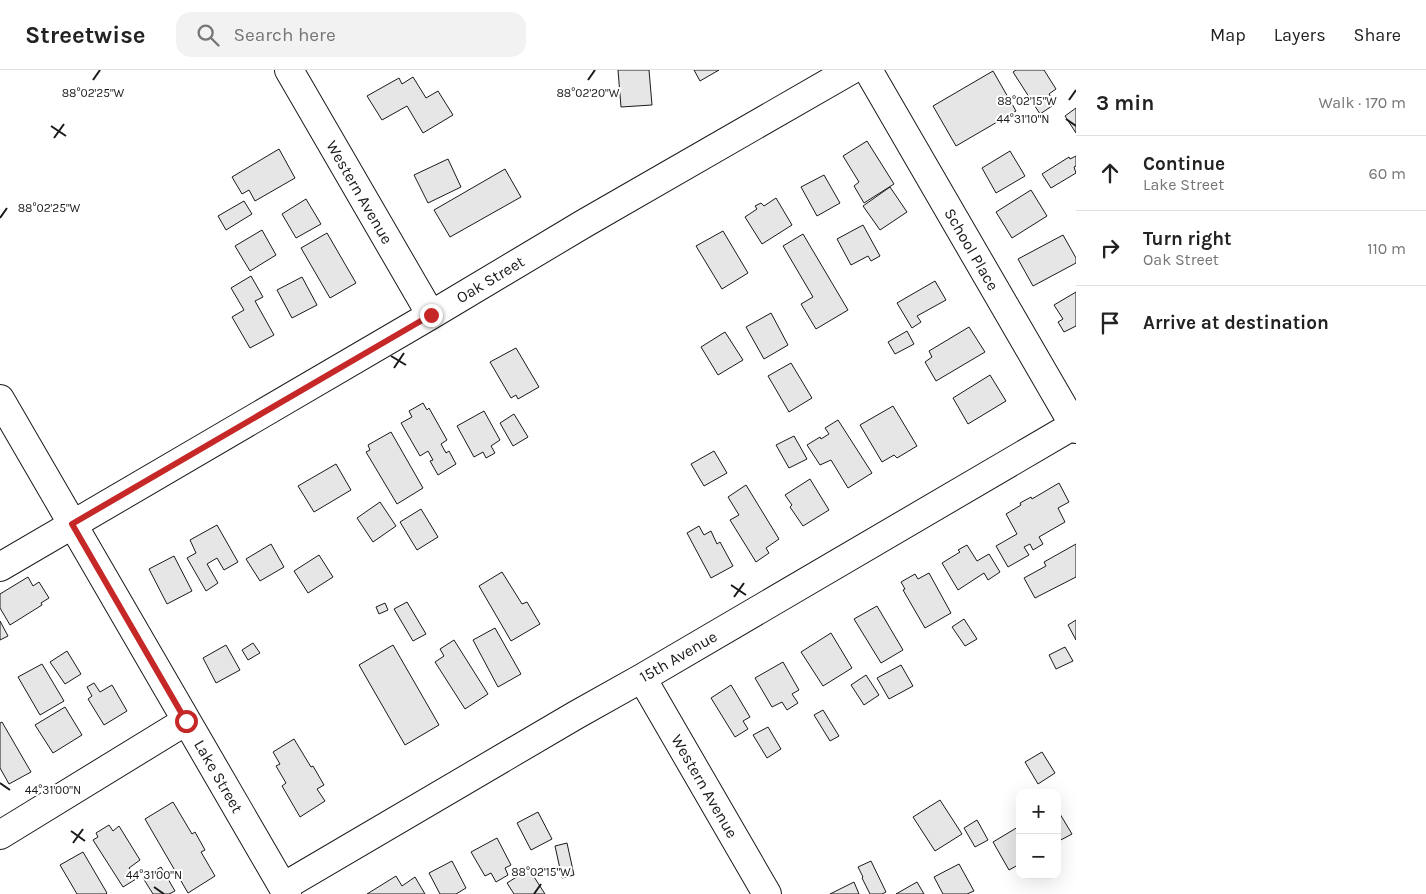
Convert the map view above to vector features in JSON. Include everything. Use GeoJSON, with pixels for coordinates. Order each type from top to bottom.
{"type":"FeatureCollection","features":[{"type":"Feature","properties":{"kind":"street","name":"Western Avenue"},"geometry":{"type":"LineString","coordinates":[[289,70],[431,315]]}},
{"type":"Feature","properties":{"kind":"street","name":"Oak Street"},"geometry":{"type":"LineString","coordinates":[[0,567],[431,315],[584,223],[852,70]]}},
{"type":"Feature","properties":{"kind":"street","name":"School Place"},"geometry":{"type":"LineString","coordinates":[[868,70],[1075,427]]}},
{"type":"Feature","properties":{"kind":"street","name":"Lake Street"},"geometry":{"type":"LineString","coordinates":[[0,399],[285,890]]}},
{"type":"Feature","properties":{"kind":"street","name":"15th Avenue"},"geometry":{"type":"LineString","coordinates":[[285,890],[567,720],[1075,427]]}},
{"type":"Feature","properties":{"kind":"street","name":"Western Avenue"},"geometry":{"type":"LineString","coordinates":[[642,678],[767,894]]}},
{"type":"Feature","properties":{"kind":"street"},"geometry":{"type":"LineString","coordinates":[[0,835],[186,721]]}},
{"type":"Feature","properties":{"kind":"building"},"geometry":{"type":"Polygon","coordinates":[[[618,70],[649,70],[652,105],[621,107],[618,70]]]}},
{"type":"Feature","properties":{"kind":"building"},"geometry":{"type":"Polygon","coordinates":[[[694,70],[719,70],[700,81],[694,70]]]}},
{"type":"Feature","properties":{"kind":"building"},"geometry":{"type":"Polygon","coordinates":[[[1016,70],[1044,70],[1056,89],[1049,94],[1055,104],[1040,114],[1013,72],[1016,70]]]}},
{"type":"Feature","properties":{"kind":"building"},"geometry":{"type":"Polygon","coordinates":[[[993,71],[1016,111],[956,146],[933,106],[993,71]]]}},
{"type":"Feature","properties":{"kind":"building"},"geometry":{"type":"Polygon","coordinates":[[[413,77],[426,98],[438,91],[453,115],[423,133],[407,106],[382,120],[367,96],[399,78],[402,84],[413,77]]]}},
{"type":"Feature","properties":{"kind":"building"},"geometry":{"type":"Polygon","coordinates":[[[1076,108],[1076,133],[1065,116],[1076,108]]]}},
{"type":"Feature","properties":{"kind":"building"},"geometry":{"type":"Polygon","coordinates":[[[867,141],[894,184],[864,203],[854,186],[859,182],[843,156],[867,141]]]}},
{"type":"Feature","properties":{"kind":"building"},"geometry":{"type":"Polygon","coordinates":[[[279,149],[295,178],[255,201],[249,190],[242,194],[232,177],[279,149]]]}},
{"type":"Feature","properties":{"kind":"building"},"geometry":{"type":"Polygon","coordinates":[[[1010,151],[1025,176],[996,193],[982,168],[1010,151]]]}},
{"type":"Feature","properties":{"kind":"building"},"geometry":{"type":"Polygon","coordinates":[[[1076,156],[1076,166],[1074,167],[1076,173],[1051,188],[1042,174],[1069,157],[1070,159],[1076,156]]]}},
{"type":"Feature","properties":{"kind":"building"},"geometry":{"type":"Polygon","coordinates":[[[448,159],[461,187],[428,203],[414,175],[448,159]]]}},
{"type":"Feature","properties":{"kind":"building"},"geometry":{"type":"Polygon","coordinates":[[[505,169],[521,197],[450,237],[434,210],[505,169]]]}},
{"type":"Feature","properties":{"kind":"building"},"geometry":{"type":"Polygon","coordinates":[[[824,175],[840,203],[817,216],[801,187],[824,175]]]}},
{"type":"Feature","properties":{"kind":"building"},"geometry":{"type":"Polygon","coordinates":[[[890,187],[907,212],[880,230],[863,206],[890,187]]]}},
{"type":"Feature","properties":{"kind":"building"},"geometry":{"type":"Polygon","coordinates":[[[1031,190],[1047,216],[1012,238],[996,212],[1031,190]]]}},
{"type":"Feature","properties":{"kind":"building"},"geometry":{"type":"Polygon","coordinates":[[[776,198],[792,225],[762,244],[745,217],[757,209],[755,206],[761,203],[764,206],[776,198]]]}},
{"type":"Feature","properties":{"kind":"building"},"geometry":{"type":"Polygon","coordinates":[[[306,199],[321,224],[296,238],[282,214],[306,199]]]}},
{"type":"Feature","properties":{"kind":"building"},"geometry":{"type":"Polygon","coordinates":[[[244,201],[252,214],[226,230],[218,216],[244,201]]]}},
{"type":"Feature","properties":{"kind":"building"},"geometry":{"type":"Polygon","coordinates":[[[863,225],[880,256],[871,261],[868,256],[851,265],[837,239],[863,225]]]}},
{"type":"Feature","properties":{"kind":"building"},"geometry":{"type":"Polygon","coordinates":[[[262,230],[276,255],[250,271],[235,246],[262,230]]]}},
{"type":"Feature","properties":{"kind":"building"},"geometry":{"type":"Polygon","coordinates":[[[723,231],[748,273],[722,289],[696,246],[723,231]]]}},
{"type":"Feature","properties":{"kind":"building"},"geometry":{"type":"Polygon","coordinates":[[[327,233],[356,283],[330,298],[301,248],[327,233]]]}},
{"type":"Feature","properties":{"kind":"building"},"geometry":{"type":"Polygon","coordinates":[[[803,234],[848,310],[816,329],[801,304],[813,297],[783,246],[803,234]]]}},
{"type":"Feature","properties":{"kind":"building"},"geometry":{"type":"Polygon","coordinates":[[[1063,235],[1076,258],[1076,263],[1033,286],[1018,259],[1063,235]]]}},
{"type":"Feature","properties":{"kind":"building"},"geometry":{"type":"Polygon","coordinates":[[[251,276],[263,297],[255,301],[274,335],[250,348],[232,317],[244,310],[231,288],[251,276]]]}},
{"type":"Feature","properties":{"kind":"building"},"geometry":{"type":"Polygon","coordinates":[[[302,277],[317,305],[292,318],[277,290],[302,277]]]}},
{"type":"Feature","properties":{"kind":"building"},"geometry":{"type":"Polygon","coordinates":[[[935,281],[946,300],[917,316],[921,322],[912,328],[897,303],[935,281]]]}},
{"type":"Feature","properties":{"kind":"building"},"geometry":{"type":"Polygon","coordinates":[[[1076,292],[1076,326],[1064,332],[1058,322],[1063,319],[1054,305],[1076,292]]]}},
{"type":"Feature","properties":{"kind":"building"},"geometry":{"type":"Polygon","coordinates":[[[771,313],[788,345],[764,359],[746,327],[771,313]]]}},
{"type":"Feature","properties":{"kind":"building"},"geometry":{"type":"Polygon","coordinates":[[[969,327],[985,352],[936,381],[925,362],[932,357],[929,351],[969,327]]]}},
{"type":"Feature","properties":{"kind":"building"},"geometry":{"type":"Polygon","coordinates":[[[907,331],[914,344],[895,354],[888,342],[907,331]]]}},
{"type":"Feature","properties":{"kind":"building"},"geometry":{"type":"Polygon","coordinates":[[[725,332],[743,360],[718,375],[701,347],[725,332]]]}},
{"type":"Feature","properties":{"kind":"building"},"geometry":{"type":"Polygon","coordinates":[[[516,348],[539,387],[518,399],[516,395],[511,398],[490,362],[516,348]]]}},
{"type":"Feature","properties":{"kind":"building"},"geometry":{"type":"Polygon","coordinates":[[[791,363],[812,398],[789,412],[768,376],[791,363]]]}},
{"type":"Feature","properties":{"kind":"building"},"geometry":{"type":"Polygon","coordinates":[[[990,375],[1006,401],[968,424],[953,398],[990,375]]]}},
{"type":"Feature","properties":{"kind":"building"},"geometry":{"type":"Polygon","coordinates":[[[423,403],[427,410],[429,408],[447,440],[441,444],[446,453],[449,451],[456,464],[438,475],[430,461],[433,460],[428,451],[420,456],[401,423],[412,417],[409,411],[423,403]]]}},
{"type":"Feature","properties":{"kind":"building"},"geometry":{"type":"Polygon","coordinates":[[[893,406],[917,446],[897,458],[894,455],[882,462],[860,425],[893,406]]]}},
{"type":"Feature","properties":{"kind":"building"},"geometry":{"type":"Polygon","coordinates":[[[484,411],[500,440],[491,446],[495,453],[486,458],[483,452],[474,457],[457,426],[484,411]]]}},
{"type":"Feature","properties":{"kind":"building"},"geometry":{"type":"Polygon","coordinates":[[[514,414],[528,437],[513,446],[500,423],[514,414]]]}},
{"type":"Feature","properties":{"kind":"building"},"geometry":{"type":"Polygon","coordinates":[[[838,420],[872,473],[848,488],[831,460],[820,465],[807,445],[829,434],[825,428],[838,420]]]}},
{"type":"Feature","properties":{"kind":"building"},"geometry":{"type":"Polygon","coordinates":[[[391,432],[423,488],[397,504],[366,452],[370,450],[368,445],[391,432]]]}},
{"type":"Feature","properties":{"kind":"building"},"geometry":{"type":"Polygon","coordinates":[[[794,436],[807,459],[789,468],[776,445],[794,436]]]}},
{"type":"Feature","properties":{"kind":"building"},"geometry":{"type":"Polygon","coordinates":[[[714,451],[727,473],[704,486],[691,464],[714,451]]]}},
{"type":"Feature","properties":{"kind":"building"},"geometry":{"type":"Polygon","coordinates":[[[336,464],[351,490],[314,512],[298,486],[336,464]]]}},
{"type":"Feature","properties":{"kind":"building"},"geometry":{"type":"Polygon","coordinates":[[[810,479],[829,510],[803,526],[790,507],[792,505],[785,495],[810,479]]]}},
{"type":"Feature","properties":{"kind":"building"},"geometry":{"type":"Polygon","coordinates":[[[1059,483],[1069,502],[1058,508],[1065,522],[1039,537],[1043,544],[1033,550],[1030,544],[1024,547],[1029,555],[1008,567],[996,546],[1017,534],[1006,514],[1021,505],[1020,503],[1031,497],[1032,499],[1059,483]]]}},
{"type":"Feature","properties":{"kind":"building"},"geometry":{"type":"Polygon","coordinates":[[[746,485],[779,539],[766,548],[769,553],[756,562],[730,520],[739,515],[728,497],[746,485]]]}},
{"type":"Feature","properties":{"kind":"building"},"geometry":{"type":"Polygon","coordinates":[[[380,502],[396,526],[373,542],[357,518],[380,502]]]}},
{"type":"Feature","properties":{"kind":"building"},"geometry":{"type":"Polygon","coordinates":[[[421,509],[438,537],[417,550],[400,522],[421,509]]]}},
{"type":"Feature","properties":{"kind":"building"},"geometry":{"type":"Polygon","coordinates":[[[217,525],[238,562],[224,570],[217,558],[207,564],[218,583],[206,591],[187,558],[196,553],[190,540],[217,525]]]}},
{"type":"Feature","properties":{"kind":"building"},"geometry":{"type":"Polygon","coordinates":[[[699,526],[704,535],[711,531],[717,544],[720,542],[733,566],[711,578],[687,533],[699,526]]]}},
{"type":"Feature","properties":{"kind":"building"},"geometry":{"type":"Polygon","coordinates":[[[271,544],[284,567],[260,581],[246,559],[271,544]]]}},
{"type":"Feature","properties":{"kind":"building"},"geometry":{"type":"Polygon","coordinates":[[[1076,544],[1076,577],[1035,598],[1024,578],[1046,566],[1044,562],[1076,544]]]}},
{"type":"Feature","properties":{"kind":"building"},"geometry":{"type":"Polygon","coordinates":[[[967,545],[977,561],[989,554],[1000,572],[988,580],[984,573],[958,590],[942,563],[960,552],[958,550],[967,545]]]}},
{"type":"Feature","properties":{"kind":"building"},"geometry":{"type":"Polygon","coordinates":[[[319,555],[333,577],[308,593],[294,571],[319,555]]]}},
{"type":"Feature","properties":{"kind":"building"},"geometry":{"type":"Polygon","coordinates":[[[174,556],[192,591],[167,604],[149,569],[174,556]]]}},
{"type":"Feature","properties":{"kind":"building"},"geometry":{"type":"Polygon","coordinates":[[[502,572],[522,604],[527,602],[540,624],[511,641],[479,586],[502,572]]]}},
{"type":"Feature","properties":{"kind":"building"},"geometry":{"type":"Polygon","coordinates":[[[929,573],[951,613],[925,628],[903,590],[905,589],[901,582],[915,574],[918,579],[929,573]]]}},
{"type":"Feature","properties":{"kind":"building"},"geometry":{"type":"Polygon","coordinates":[[[28,577],[33,586],[39,582],[49,598],[41,603],[42,605],[10,625],[0,608],[0,594],[28,577]]]}},
{"type":"Feature","properties":{"kind":"building"},"geometry":{"type":"Polygon","coordinates":[[[407,602],[426,634],[413,641],[394,609],[407,602]]]}},
{"type":"Feature","properties":{"kind":"building"},"geometry":{"type":"Polygon","coordinates":[[[385,603],[388,610],[379,614],[376,607],[385,603]]]}},
{"type":"Feature","properties":{"kind":"building"},"geometry":{"type":"Polygon","coordinates":[[[877,606],[903,650],[881,663],[854,619],[877,606]]]}},
{"type":"Feature","properties":{"kind":"building"},"geometry":{"type":"Polygon","coordinates":[[[964,619],[977,639],[965,646],[952,627],[964,619]]]}},
{"type":"Feature","properties":{"kind":"building"},"geometry":{"type":"Polygon","coordinates":[[[1076,620],[1076,640],[1068,625],[1076,620]]]}},
{"type":"Feature","properties":{"kind":"building"},"geometry":{"type":"Polygon","coordinates":[[[0,621],[8,636],[0,640],[0,621]]]}},
{"type":"Feature","properties":{"kind":"building"},"geometry":{"type":"Polygon","coordinates":[[[495,628],[521,674],[498,687],[473,640],[495,628]]]}},
{"type":"Feature","properties":{"kind":"building"},"geometry":{"type":"Polygon","coordinates":[[[831,633],[852,668],[823,686],[801,652],[831,633]]]}},
{"type":"Feature","properties":{"kind":"building"},"geometry":{"type":"Polygon","coordinates":[[[454,640],[488,694],[465,709],[435,662],[444,656],[440,649],[454,640]]]}},
{"type":"Feature","properties":{"kind":"building"},"geometry":{"type":"Polygon","coordinates":[[[253,643],[260,653],[248,660],[242,650],[253,643]]]}},
{"type":"Feature","properties":{"kind":"building"},"geometry":{"type":"Polygon","coordinates":[[[226,645],[240,670],[216,683],[203,658],[226,645]]]}},
{"type":"Feature","properties":{"kind":"building"},"geometry":{"type":"Polygon","coordinates":[[[393,645],[439,725],[405,745],[359,665],[393,645]]]}},
{"type":"Feature","properties":{"kind":"building"},"geometry":{"type":"Polygon","coordinates":[[[1065,647],[1073,661],[1056,669],[1049,655],[1065,647]]]}},
{"type":"Feature","properties":{"kind":"building"},"geometry":{"type":"Polygon","coordinates":[[[67,651],[81,674],[65,684],[50,662],[67,651]]]}},
{"type":"Feature","properties":{"kind":"building"},"geometry":{"type":"Polygon","coordinates":[[[783,662],[799,690],[792,694],[798,703],[787,710],[782,702],[772,707],[755,678],[783,662]]]}},
{"type":"Feature","properties":{"kind":"building"},"geometry":{"type":"Polygon","coordinates":[[[42,664],[64,701],[40,715],[18,677],[42,664]]]}},
{"type":"Feature","properties":{"kind":"building"},"geometry":{"type":"Polygon","coordinates":[[[901,665],[913,686],[889,699],[877,678],[901,665]]]}},
{"type":"Feature","properties":{"kind":"building"},"geometry":{"type":"Polygon","coordinates":[[[866,675],[879,695],[864,705],[851,685],[866,675]]]}},
{"type":"Feature","properties":{"kind":"building"},"geometry":{"type":"Polygon","coordinates":[[[94,683],[100,692],[112,685],[127,711],[104,725],[88,699],[92,696],[87,687],[94,683]]]}},
{"type":"Feature","properties":{"kind":"building"},"geometry":{"type":"Polygon","coordinates":[[[731,685],[750,717],[743,721],[748,729],[735,737],[711,698],[731,685]]]}},
{"type":"Feature","properties":{"kind":"building"},"geometry":{"type":"Polygon","coordinates":[[[65,707],[82,735],[53,753],[35,725],[65,707]]]}},
{"type":"Feature","properties":{"kind":"building"},"geometry":{"type":"Polygon","coordinates":[[[823,710],[839,736],[830,741],[814,715],[823,710]]]}},
{"type":"Feature","properties":{"kind":"building"},"geometry":{"type":"Polygon","coordinates":[[[2,722],[31,772],[9,784],[0,768],[0,723],[2,722]]]}},
{"type":"Feature","properties":{"kind":"building"},"geometry":{"type":"Polygon","coordinates":[[[768,727],[781,749],[767,758],[753,735],[768,727]]]}},
{"type":"Feature","properties":{"kind":"building"},"geometry":{"type":"Polygon","coordinates":[[[294,739],[324,785],[317,789],[325,801],[300,817],[282,786],[286,783],[276,766],[280,764],[273,752],[294,739]]]}},
{"type":"Feature","properties":{"kind":"building"},"geometry":{"type":"Polygon","coordinates":[[[1042,752],[1055,773],[1038,784],[1025,762],[1042,752]]]}},
{"type":"Feature","properties":{"kind":"building"},"geometry":{"type":"Polygon","coordinates":[[[940,800],[962,834],[935,851],[913,817],[940,800]]]}},
{"type":"Feature","properties":{"kind":"building"},"geometry":{"type":"Polygon","coordinates":[[[173,802],[192,834],[195,832],[205,850],[201,852],[215,876],[188,893],[145,819],[173,802]]]}},
{"type":"Feature","properties":{"kind":"building"},"geometry":{"type":"Polygon","coordinates":[[[538,812],[552,839],[531,850],[517,823],[538,812]]]}},
{"type":"Feature","properties":{"kind":"building"},"geometry":{"type":"Polygon","coordinates":[[[1061,816],[1072,834],[1061,840],[1061,816]]]}},
{"type":"Feature","properties":{"kind":"building"},"geometry":{"type":"Polygon","coordinates":[[[977,820],[988,840],[975,847],[964,828],[977,820]]]}},
{"type":"Feature","properties":{"kind":"building"},"geometry":{"type":"Polygon","coordinates":[[[109,825],[113,831],[119,826],[140,860],[129,868],[136,879],[123,887],[93,840],[98,837],[96,833],[109,825]]]}},
{"type":"Feature","properties":{"kind":"building"},"geometry":{"type":"Polygon","coordinates":[[[1016,828],[1016,866],[1009,870],[993,842],[1016,828]]]}},
{"type":"Feature","properties":{"kind":"building"},"geometry":{"type":"Polygon","coordinates":[[[497,838],[511,865],[505,868],[508,875],[496,882],[491,873],[485,876],[471,852],[497,838]]]}},
{"type":"Feature","properties":{"kind":"building"},"geometry":{"type":"Polygon","coordinates":[[[567,843],[574,875],[562,878],[555,846],[567,843]]]}},
{"type":"Feature","properties":{"kind":"building"},"geometry":{"type":"Polygon","coordinates":[[[83,852],[106,894],[77,894],[60,865],[83,852]]]}},
{"type":"Feature","properties":{"kind":"building"},"geometry":{"type":"Polygon","coordinates":[[[452,861],[466,888],[456,894],[440,894],[429,873],[452,861]]]}},
{"type":"Feature","properties":{"kind":"building"},"geometry":{"type":"Polygon","coordinates":[[[871,861],[886,892],[882,894],[870,894],[858,867],[871,861]]]}},
{"type":"Feature","properties":{"kind":"building"},"geometry":{"type":"Polygon","coordinates":[[[959,864],[974,891],[967,894],[943,894],[934,877],[959,864]]]}},
{"type":"Feature","properties":{"kind":"building"},"geometry":{"type":"Polygon","coordinates":[[[161,867],[175,891],[169,894],[153,894],[143,878],[161,867]]]}},
{"type":"Feature","properties":{"kind":"building"},"geometry":{"type":"Polygon","coordinates":[[[529,869],[545,894],[514,894],[507,883],[529,869]]]}},
{"type":"Feature","properties":{"kind":"building"},"geometry":{"type":"Polygon","coordinates":[[[396,876],[402,886],[415,877],[425,894],[367,894],[396,876]]]}},
{"type":"Feature","properties":{"kind":"building"},"geometry":{"type":"Polygon","coordinates":[[[854,882],[859,894],[830,894],[854,882]]]}},
{"type":"Feature","properties":{"kind":"building"},"geometry":{"type":"Polygon","coordinates":[[[917,882],[924,894],[896,894],[917,882]]]}},
{"type":"Feature","properties":{"kind":"route"},"geometry":{"type":"LineString","coordinates":[[186,721],[72,524],[431,315]]}}]}
